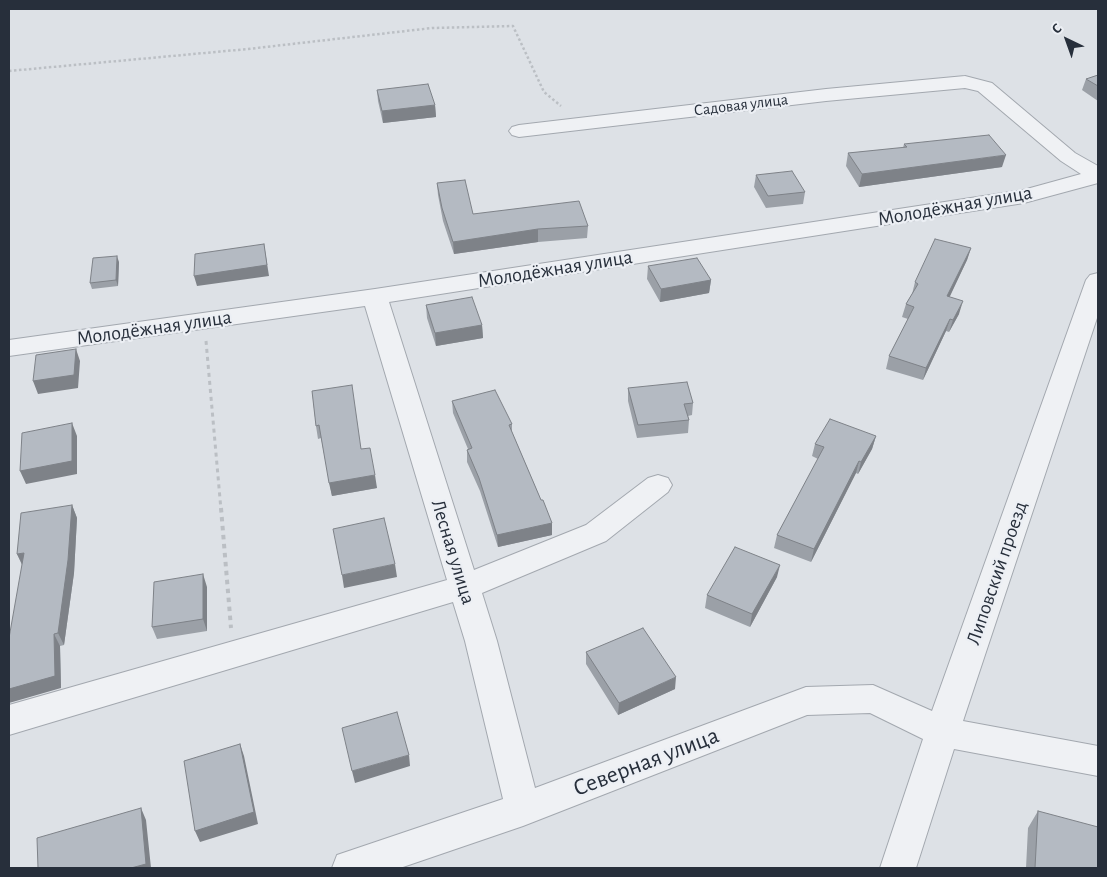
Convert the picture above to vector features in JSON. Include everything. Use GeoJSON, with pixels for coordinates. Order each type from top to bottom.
{"type":"FeatureCollection","features":[{"type":"Feature","properties":{"kind":"street","name":"Садовая улица"},"geometry":{"type":"LineString","coordinates":[[518,131],[826,94],[965,82],[985,87],[1068,157],[1098,175]]}},
{"type":"Feature","properties":{"kind":"street","name":"Молодёжная улица"},"geometry":{"type":"LineString","coordinates":[[9,348],[375,297],[1024,196],[1098,175]]}},
{"type":"Feature","properties":{"kind":"street","name":"Липовский проезд"},"geometry":{"type":"LineString","coordinates":[[898,868],[942,732],[1098,280]]}},
{"type":"Feature","properties":{"kind":"street","name":"Лесная улица"},"geometry":{"type":"LineString","coordinates":[[375,297],[481,641],[523,809]]}},
{"type":"Feature","properties":{"kind":"street"},"geometry":{"type":"LineString","coordinates":[[9,720],[234,656],[464,587],[596,533],[658,485]]}},
{"type":"Feature","properties":{"kind":"street","name":"Северная улица"},"geometry":{"type":"LineString","coordinates":[[350,868],[523,809],[806,701],[873,699],[942,732],[1098,761]]}},
{"type":"Feature","properties":{"kind":"path"},"geometry":{"type":"LineString","coordinates":[[9,71],[248,49],[432,28],[513,26],[544,92],[585,124]]}},
{"type":"Feature","properties":{"kind":"path"},"geometry":{"type":"LineString","coordinates":[[204,321],[234,656]]}},
{"type":"Feature","properties":{"kind":"building"},"geometry":{"type":"Polygon","coordinates":[[[1098,75],[1098,86],[1086,79],[1098,75]]]}},
{"type":"Feature","properties":{"kind":"building"},"geometry":{"type":"Polygon","coordinates":[[[428,84],[435,105],[382,111],[377,90],[428,84]]]}},
{"type":"Feature","properties":{"kind":"building"},"geometry":{"type":"Polygon","coordinates":[[[989,135],[1006,155],[862,174],[848,153],[907,147],[904,144],[989,135]]]}},
{"type":"Feature","properties":{"kind":"building"},"geometry":{"type":"Polygon","coordinates":[[[792,171],[805,192],[768,196],[756,175],[792,171]]]}},
{"type":"Feature","properties":{"kind":"building"},"geometry":{"type":"Polygon","coordinates":[[[465,180],[473,214],[579,201],[588,226],[538,229],[453,242],[442,208],[437,183],[465,180]]]}},
{"type":"Feature","properties":{"kind":"building"},"geometry":{"type":"Polygon","coordinates":[[[935,239],[971,248],[947,296],[963,301],[953,320],[950,319],[926,368],[889,356],[914,307],[906,304],[918,284],[915,282],[935,239]]]}},
{"type":"Feature","properties":{"kind":"building"},"geometry":{"type":"Polygon","coordinates":[[[264,244],[267,265],[194,276],[195,254],[264,244]]]}},
{"type":"Feature","properties":{"kind":"building"},"geometry":{"type":"Polygon","coordinates":[[[117,256],[116,280],[90,283],[93,258],[117,256]]]}},
{"type":"Feature","properties":{"kind":"building"},"geometry":{"type":"Polygon","coordinates":[[[697,258],[711,280],[661,289],[648,266],[697,258]]]}},
{"type":"Feature","properties":{"kind":"building"},"geometry":{"type":"Polygon","coordinates":[[[472,297],[482,325],[435,333],[426,305],[472,297]]]}},
{"type":"Feature","properties":{"kind":"building"},"geometry":{"type":"Polygon","coordinates":[[[76,349],[74,375],[33,381],[36,355],[76,349]]]}},
{"type":"Feature","properties":{"kind":"building"},"geometry":{"type":"Polygon","coordinates":[[[687,382],[693,403],[684,404],[689,420],[638,425],[628,388],[687,382]]]}},
{"type":"Feature","properties":{"kind":"building"},"geometry":{"type":"Polygon","coordinates":[[[352,385],[361,449],[370,448],[375,475],[329,483],[319,425],[316,426],[312,391],[352,385]]]}},
{"type":"Feature","properties":{"kind":"building"},"geometry":{"type":"Polygon","coordinates":[[[495,390],[512,424],[509,425],[552,523],[497,535],[479,478],[467,450],[472,448],[452,401],[495,390]]]}},
{"type":"Feature","properties":{"kind":"building"},"geometry":{"type":"Polygon","coordinates":[[[830,419],[876,436],[861,462],[859,461],[814,549],[777,535],[824,447],[815,444],[830,419]]]}},
{"type":"Feature","properties":{"kind":"building"},"geometry":{"type":"Polygon","coordinates":[[[72,423],[72,461],[20,471],[22,433],[72,423]]]}},
{"type":"Feature","properties":{"kind":"building"},"geometry":{"type":"Polygon","coordinates":[[[72,505],[68,560],[58,633],[54,634],[55,676],[9,689],[9,638],[24,553],[17,554],[21,513],[72,505]]]}},
{"type":"Feature","properties":{"kind":"building"},"geometry":{"type":"Polygon","coordinates":[[[384,518],[395,564],[342,575],[333,529],[384,518]]]}},
{"type":"Feature","properties":{"kind":"building"},"geometry":{"type":"Polygon","coordinates":[[[735,547],[780,565],[752,614],[707,595],[735,547]]]}},
{"type":"Feature","properties":{"kind":"building"},"geometry":{"type":"Polygon","coordinates":[[[203,574],[203,619],[152,627],[154,582],[203,574]]]}},
{"type":"Feature","properties":{"kind":"building"},"geometry":{"type":"Polygon","coordinates":[[[643,628],[676,677],[619,703],[586,652],[643,628]]]}},
{"type":"Feature","properties":{"kind":"building"},"geometry":{"type":"Polygon","coordinates":[[[397,712],[409,755],[352,771],[342,728],[397,712]]]}},
{"type":"Feature","properties":{"kind":"building"},"geometry":{"type":"Polygon","coordinates":[[[240,744],[254,812],[195,831],[184,761],[240,744]]]}},
{"type":"Feature","properties":{"kind":"building"},"geometry":{"type":"Polygon","coordinates":[[[141,808],[146,864],[131,868],[38,868],[37,838],[141,808]]]}},
{"type":"Feature","properties":{"kind":"building"},"geometry":{"type":"Polygon","coordinates":[[[1038,811],[1098,827],[1098,868],[1035,868],[1038,811]]]}}]}
